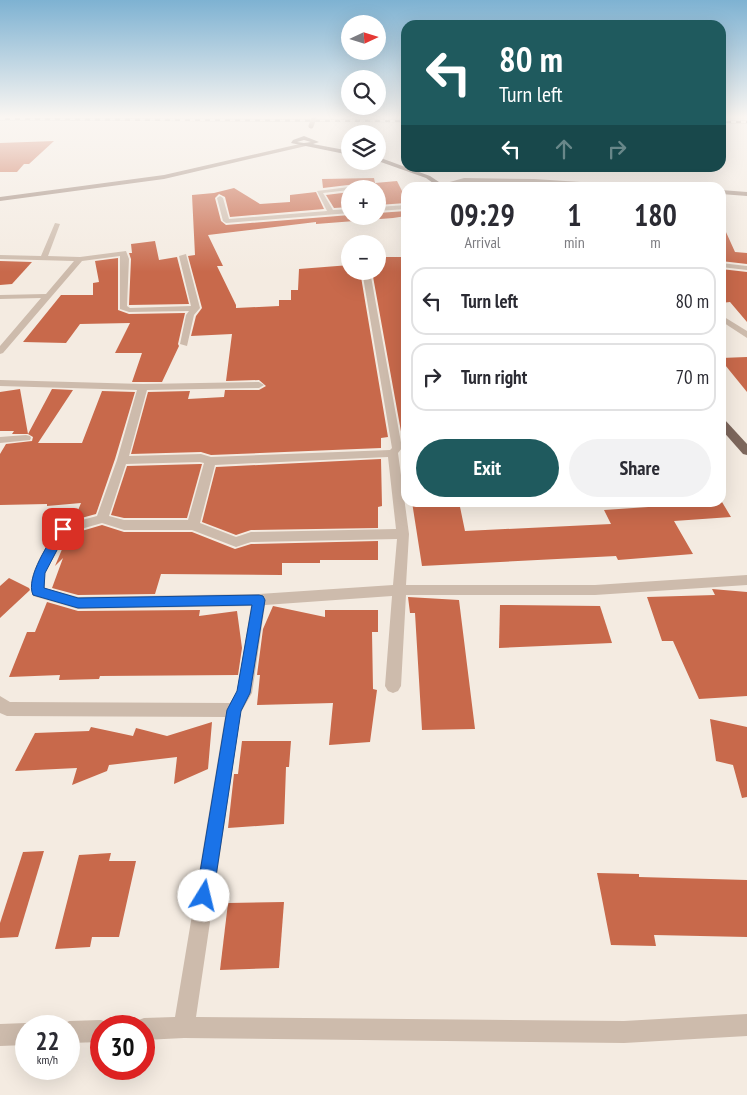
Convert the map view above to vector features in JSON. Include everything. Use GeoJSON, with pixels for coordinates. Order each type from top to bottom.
{"type":"FeatureCollection","features":[{"type":"Feature","properties":{"kind":"main road"},"geometry":{"type":"LineString","coordinates":[[404,172],[432,182]]}},
{"type":"Feature","properties":{"kind":"main road"},"geometry":{"type":"LineString","coordinates":[[414,172],[436,182]]}},
{"type":"Feature","properties":{"kind":"main road"},"geometry":{"type":"LineString","coordinates":[[726,428],[747,452]]}},
{"type":"Feature","properties":{"kind":"street"},"geometry":{"type":"LineString","coordinates":[[187,172],[198,169]]}},
{"type":"Feature","properties":{"kind":"street"},"geometry":{"type":"LineString","coordinates":[[0,199],[108,186],[200,169]]}},
{"type":"Feature","properties":{"kind":"street"},"geometry":{"type":"LineString","coordinates":[[457,182],[464,180],[513,182]]}},
{"type":"Feature","properties":{"kind":"street"},"geometry":{"type":"LineString","coordinates":[[331,213],[319,192],[341,190]]}},
{"type":"Feature","properties":{"kind":"street"},"geometry":{"type":"LineString","coordinates":[[726,192],[747,194]]}},
{"type":"Feature","properties":{"kind":"street"},"geometry":{"type":"LineString","coordinates":[[220,198],[226,221],[341,212]]}},
{"type":"Feature","properties":{"kind":"street"},"geometry":{"type":"LineString","coordinates":[[386,208],[401,207]]}},
{"type":"Feature","properties":{"kind":"street"},"geometry":{"type":"LineString","coordinates":[[44,258],[57,224]]}},
{"type":"Feature","properties":{"kind":"street"},"geometry":{"type":"LineString","coordinates":[[0,257],[80,259],[123,253],[125,259],[123,307],[129,310],[196,308]]}},
{"type":"Feature","properties":{"kind":"street"},"geometry":{"type":"LineString","coordinates":[[183,256],[196,308]]}},
{"type":"Feature","properties":{"kind":"street"},"geometry":{"type":"LineString","coordinates":[[2,346],[13,338],[46,296],[54,291],[80,259]]}},
{"type":"Feature","properties":{"kind":"street"},"geometry":{"type":"LineString","coordinates":[[726,266],[747,268]]}},
{"type":"Feature","properties":{"kind":"street"},"geometry":{"type":"LineString","coordinates":[[368,280],[397,448],[394,453],[403,534],[393,686]]}},
{"type":"Feature","properties":{"kind":"street"},"geometry":{"type":"LineString","coordinates":[[0,296],[46,296]]}},
{"type":"Feature","properties":{"kind":"street"},"geometry":{"type":"LineString","coordinates":[[184,344],[190,315],[196,308]]}},
{"type":"Feature","properties":{"kind":"street"},"geometry":{"type":"LineString","coordinates":[[726,320],[747,335]]}},
{"type":"Feature","properties":{"kind":"street"},"geometry":{"type":"LineString","coordinates":[[0,383],[143,387],[259,385]]}},
{"type":"Feature","properties":{"kind":"street"},"geometry":{"type":"LineString","coordinates":[[102,519],[122,460],[143,387]]}},
{"type":"Feature","properties":{"kind":"street"},"geometry":{"type":"LineString","coordinates":[[0,440],[26,438]]}},
{"type":"Feature","properties":{"kind":"street"},"geometry":{"type":"LineString","coordinates":[[122,460],[201,458],[210,461],[394,453]]}},
{"type":"Feature","properties":{"kind":"street"},"geometry":{"type":"LineString","coordinates":[[192,525],[210,461]]}},
{"type":"Feature","properties":{"kind":"street"},"geometry":{"type":"LineString","coordinates":[[403,534],[251,537],[236,542],[192,525],[124,525],[102,519],[63,529],[39,573],[38,592],[78,603],[259,600],[400,590],[595,590],[747,580]]}},
{"type":"Feature","properties":{"kind":"street"},"geometry":{"type":"LineString","coordinates":[[184,1027],[234,710],[244,693],[259,600]]}},
{"type":"Feature","properties":{"kind":"street"},"geometry":{"type":"LineString","coordinates":[[0,703],[7,709],[234,710]]}},
{"type":"Feature","properties":{"kind":"street"},"geometry":{"type":"LineString","coordinates":[[155,1028],[624,1032],[747,1026]]}},
{"type":"Feature","properties":{"kind":"street"},"geometry":{"type":"LineString","coordinates":[[0,1036],[15,1035]]}},
{"type":"Feature","properties":{"kind":"building"},"geometry":{"type":"Polygon","coordinates":[[[0,169],[20,169],[17,172],[0,172],[0,169]]]}},
{"type":"Feature","properties":{"kind":"building"},"geometry":{"type":"Polygon","coordinates":[[[374,178],[374,180],[341,180],[341,186],[323,188],[322,179],[374,178]]]}},
{"type":"Feature","properties":{"kind":"building"},"geometry":{"type":"Polygon","coordinates":[[[397,181],[401,189],[401,203],[386,204],[386,182],[397,181]]]}},
{"type":"Feature","properties":{"kind":"building"},"geometry":{"type":"Polygon","coordinates":[[[234,188],[260,204],[290,202],[290,195],[316,192],[324,209],[230,217],[225,197],[219,194],[215,198],[221,221],[226,225],[341,216],[341,222],[316,224],[316,222],[208,235],[223,266],[217,266],[236,308],[279,306],[279,300],[291,300],[291,290],[298,290],[299,269],[341,266],[341,280],[362,280],[388,437],[381,438],[381,448],[211,455],[201,452],[131,454],[148,392],[190,391],[188,399],[224,397],[225,390],[259,390],[266,386],[259,380],[226,381],[232,334],[191,336],[196,316],[202,308],[188,256],[195,255],[192,195],[214,193],[234,188]]]}},
{"type":"Feature","properties":{"kind":"building"},"geometry":{"type":"Polygon","coordinates":[[[341,193],[341,208],[334,208],[326,195],[341,193]]]}},
{"type":"Feature","properties":{"kind":"building"},"geometry":{"type":"Polygon","coordinates":[[[401,211],[401,217],[386,219],[386,212],[401,211]]]}},
{"type":"Feature","properties":{"kind":"building"},"geometry":{"type":"Polygon","coordinates":[[[726,232],[735,252],[747,253],[747,264],[726,262],[726,232]]]}},
{"type":"Feature","properties":{"kind":"building"},"geometry":{"type":"Polygon","coordinates":[[[155,241],[159,260],[177,257],[189,304],[129,305],[131,259],[129,253],[132,253],[131,244],[155,241]]]}},
{"type":"Feature","properties":{"kind":"building"},"geometry":{"type":"Polygon","coordinates":[[[386,257],[401,257],[401,431],[374,280],[386,280],[386,257]]]}},
{"type":"Feature","properties":{"kind":"building"},"geometry":{"type":"Polygon","coordinates":[[[118,258],[118,310],[129,314],[185,313],[179,346],[162,382],[132,382],[142,353],[115,353],[130,323],[80,324],[66,343],[23,342],[61,295],[93,295],[93,283],[99,282],[95,261],[118,258]]]}},
{"type":"Feature","properties":{"kind":"building"},"geometry":{"type":"Polygon","coordinates":[[[0,261],[32,262],[12,284],[0,285],[0,261]]]}},
{"type":"Feature","properties":{"kind":"building"},"geometry":{"type":"Polygon","coordinates":[[[726,270],[747,272],[747,322],[730,302],[726,302],[726,270]]]}},
{"type":"Feature","properties":{"kind":"building"},"geometry":{"type":"Polygon","coordinates":[[[747,357],[747,392],[726,366],[726,358],[747,357]]]}},
{"type":"Feature","properties":{"kind":"building"},"geometry":{"type":"Polygon","coordinates":[[[20,389],[28,434],[12,434],[14,431],[0,431],[0,392],[20,389]]]}},
{"type":"Feature","properties":{"kind":"building"},"geometry":{"type":"Polygon","coordinates":[[[52,389],[73,390],[38,443],[82,443],[102,391],[135,392],[96,514],[74,520],[81,503],[47,506],[47,504],[0,505],[0,454],[6,444],[32,441],[33,437],[28,434],[52,389]]]}},
{"type":"Feature","properties":{"kind":"building"},"geometry":{"type":"Polygon","coordinates":[[[381,459],[382,506],[378,507],[378,528],[251,530],[236,535],[202,522],[216,467],[381,459]]]}},
{"type":"Feature","properties":{"kind":"building"},"geometry":{"type":"Polygon","coordinates":[[[202,464],[187,518],[124,518],[111,515],[127,466],[202,464]]]}},
{"type":"Feature","properties":{"kind":"building"},"geometry":{"type":"Polygon","coordinates":[[[413,507],[460,507],[465,531],[611,524],[604,510],[648,507],[725,507],[731,517],[674,521],[693,554],[618,560],[616,556],[422,566],[413,507]]]}},
{"type":"Feature","properties":{"kind":"building"},"geometry":{"type":"Polygon","coordinates":[[[102,525],[124,532],[192,532],[235,549],[251,544],[378,541],[378,560],[320,560],[320,563],[282,563],[282,575],[161,574],[155,594],[78,595],[52,588],[63,558],[55,566],[68,535],[102,525]]]}},
{"type":"Feature","properties":{"kind":"building"},"geometry":{"type":"Polygon","coordinates":[[[9,578],[30,590],[0,618],[0,586],[9,578]]]}},
{"type":"Feature","properties":{"kind":"building"},"geometry":{"type":"Polygon","coordinates":[[[712,589],[747,592],[747,696],[699,699],[673,641],[662,641],[647,597],[715,595],[712,589]]]}},
{"type":"Feature","properties":{"kind":"building"},"geometry":{"type":"Polygon","coordinates":[[[408,597],[459,600],[475,729],[422,730],[415,613],[410,613],[408,597]]]}},
{"type":"Feature","properties":{"kind":"building"},"geometry":{"type":"Polygon","coordinates":[[[47,602],[78,611],[200,610],[199,616],[237,611],[242,648],[238,675],[100,676],[99,679],[59,680],[60,675],[9,677],[27,632],[35,632],[47,602]]]}},
{"type":"Feature","properties":{"kind":"building"},"geometry":{"type":"Polygon","coordinates":[[[500,605],[600,606],[612,643],[499,648],[500,605]]]}},
{"type":"Feature","properties":{"kind":"building"},"geometry":{"type":"Polygon","coordinates":[[[273,606],[325,617],[325,610],[378,610],[378,632],[372,632],[373,689],[377,690],[370,742],[329,745],[333,703],[257,705],[260,675],[257,675],[263,629],[273,606]]]}},
{"type":"Feature","properties":{"kind":"building"},"geometry":{"type":"Polygon","coordinates":[[[710,719],[747,727],[747,797],[742,798],[733,765],[716,761],[710,719]]]}},
{"type":"Feature","properties":{"kind":"building"},"geometry":{"type":"Polygon","coordinates":[[[212,722],[208,769],[174,784],[177,757],[109,765],[107,771],[72,785],[77,768],[15,771],[35,733],[89,731],[91,727],[133,736],[136,728],[167,736],[212,722]]]}},
{"type":"Feature","properties":{"kind":"building"},"geometry":{"type":"Polygon","coordinates":[[[242,741],[291,741],[289,767],[286,767],[284,824],[228,828],[234,774],[238,774],[242,741]]]}},
{"type":"Feature","properties":{"kind":"building"},"geometry":{"type":"Polygon","coordinates":[[[44,851],[18,937],[0,938],[0,923],[23,852],[44,851]]]}},
{"type":"Feature","properties":{"kind":"building"},"geometry":{"type":"Polygon","coordinates":[[[111,853],[109,861],[136,861],[119,937],[92,937],[90,947],[55,949],[79,855],[111,853]]]}},
{"type":"Feature","properties":{"kind":"building"},"geometry":{"type":"Polygon","coordinates":[[[597,873],[639,874],[639,877],[747,880],[747,937],[654,935],[656,946],[611,945],[597,873]]]}},
{"type":"Feature","properties":{"kind":"building"},"geometry":{"type":"Polygon","coordinates":[[[284,902],[279,968],[220,970],[228,903],[284,902]]]}},
{"type":"Feature","properties":{"kind":"route"},"geometry":{"type":"LineString","coordinates":[[63,529],[39,573],[38,592],[78,603],[259,600],[244,693],[234,710],[204,896]]}}]}
